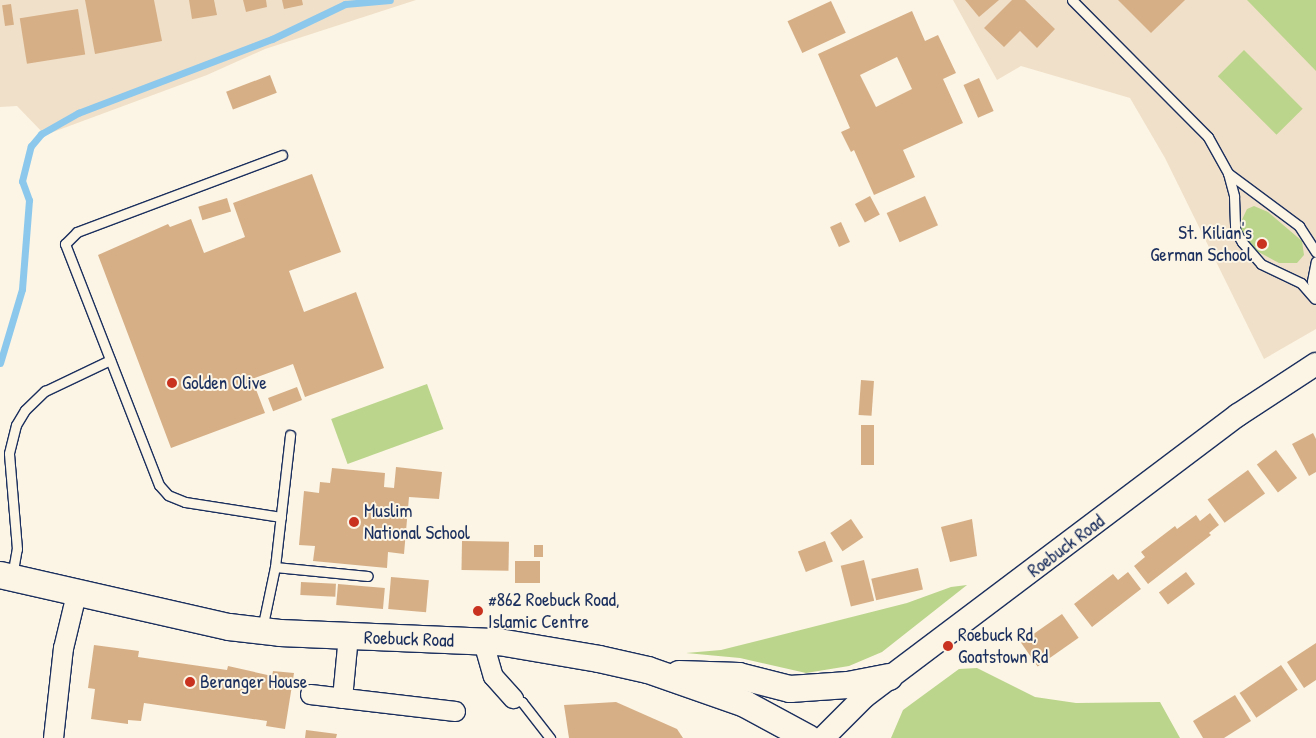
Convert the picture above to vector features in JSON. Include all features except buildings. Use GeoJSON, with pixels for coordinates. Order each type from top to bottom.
{"type":"FeatureCollection","features":[{"type":"Feature","properties":{"kind":"main road","name":"Roebuck Road"},"geometry":{"type":"LineString","coordinates":[[6,577],[229,627],[262,631],[483,642],[598,659],[661,674],[745,704],[808,738]]}},
{"type":"Feature","properties":{"kind":"main road"},"geometry":{"type":"LineString","coordinates":[[661,674],[739,676],[790,690],[848,685],[890,677]]}},
{"type":"Feature","properties":{"kind":"street","name":"Roebuck Road"},"geometry":{"type":"LineString","coordinates":[[823,738],[864,696],[1238,415],[1316,364]]}},
{"type":"Feature","properties":{"kind":"street"},"geometry":{"type":"LineString","coordinates":[[53,738],[64,648],[76,594]]}},
{"type":"Feature","properties":{"kind":"street"},"geometry":{"type":"LineString","coordinates":[[342,698],[348,636]]}},
{"type":"Feature","properties":{"kind":"street"},"geometry":{"type":"LineString","coordinates":[[483,642],[494,676],[513,698]]}},
{"type":"Feature","properties":{"kind":"street"},"geometry":{"type":"LineString","coordinates":[[310,694],[455,711]]}},
{"type":"Feature","properties":{"kind":"lane"},"geometry":{"type":"LineString","coordinates":[[1072,0],[1208,137],[1228,172],[1234,196],[1235,230],[1242,242],[1261,264],[1301,283],[1315,300]]}},
{"type":"Feature","properties":{"kind":"lane"},"geometry":{"type":"LineString","coordinates":[[281,517],[217,510],[168,495],[159,485],[65,244],[70,237],[282,155]]}},
{"type":"Feature","properties":{"kind":"lane"},"geometry":{"type":"LineString","coordinates":[[1228,172],[1299,226],[1316,252]]}},
{"type":"Feature","properties":{"kind":"lane"},"geometry":{"type":"LineString","coordinates":[[1315,300],[1312,281],[1316,261]]}},
{"type":"Feature","properties":{"kind":"lane"},"geometry":{"type":"LineString","coordinates":[[6,577],[17,549],[9,453],[16,425],[25,410],[45,391],[110,360]]}},
{"type":"Feature","properties":{"kind":"lane"},"geometry":{"type":"LineString","coordinates":[[262,631],[275,567],[290,435]]}},
{"type":"Feature","properties":{"kind":"lane"},"geometry":{"type":"LineString","coordinates":[[275,567],[368,576]]}},
{"type":"Feature","properties":{"kind":"lane"},"geometry":{"type":"LineString","coordinates":[[513,698],[522,702],[550,738]]}},
{"type":"Feature","properties":{"kind":"shaded area"},"geometry":{"type":"Polygon","coordinates":[[[0,0],[416,0],[265,49],[207,75],[45,135],[17,106],[0,107],[0,0]]]}},
{"type":"Feature","properties":{"kind":"shaded area","name":"St. Kilian's German School"},"geometry":{"type":"Polygon","coordinates":[[[953,0],[1316,0],[1316,329],[1264,359],[1165,158],[1130,98],[1021,66],[997,80],[953,0]]]}},
{"type":"Feature","properties":{"kind":"green space"},"geometry":{"type":"Polygon","coordinates":[[[1247,0],[1316,0],[1316,71],[1247,0]]]}},
{"type":"Feature","properties":{"kind":"green space"},"geometry":{"type":"Polygon","coordinates":[[[1244,50],[1303,109],[1277,135],[1218,76],[1244,50]]]}},
{"type":"Feature","properties":{"kind":"green space"},"geometry":{"type":"Polygon","coordinates":[[[1254,206],[1268,212],[1302,241],[1304,255],[1297,263],[1279,263],[1255,250],[1243,235],[1239,226],[1247,209],[1254,206]]]}},
{"type":"Feature","properties":{"kind":"green space"},"geometry":{"type":"Polygon","coordinates":[[[427,384],[443,429],[348,464],[331,419],[427,384]]]}},
{"type":"Feature","properties":{"kind":"green space"},"geometry":{"type":"Polygon","coordinates":[[[967,585],[882,652],[849,666],[806,673],[740,658],[686,653],[721,650],[907,603],[951,587],[967,585]]]}},
{"type":"Feature","properties":{"kind":"green space"},"geometry":{"type":"Polygon","coordinates":[[[977,668],[1035,697],[1076,703],[1160,702],[1180,738],[891,738],[903,710],[959,669],[977,668]]]}},
{"type":"Feature","properties":{"kind":"waterway"},"geometry":{"type":"LineString","coordinates":[[0,363],[22,289],[29,200],[22,181],[31,146],[41,134],[78,113],[272,39],[345,4],[390,0]]}},
{"type":"Feature","properties":{"kind":"place","name":"St. Kilian's German School"},"geometry":{"type":"Point","coordinates":[1262,244]}},
{"type":"Feature","properties":{"kind":"place","name":"Golden Olive"},"geometry":{"type":"Point","coordinates":[172,383]}},
{"type":"Feature","properties":{"kind":"place","name":"Muslim National School"},"geometry":{"type":"Point","coordinates":[354,522]}},
{"type":"Feature","properties":{"kind":"place","name":"#862 Roebuck Road, Islamic Centre"},"geometry":{"type":"Point","coordinates":[478,611]}},
{"type":"Feature","properties":{"kind":"place","name":"Roebuck Rd, Goatstown Rd"},"geometry":{"type":"Point","coordinates":[948,646]}},
{"type":"Feature","properties":{"kind":"place","name":"Beranger House"},"geometry":{"type":"Point","coordinates":[190,682]}}]}
